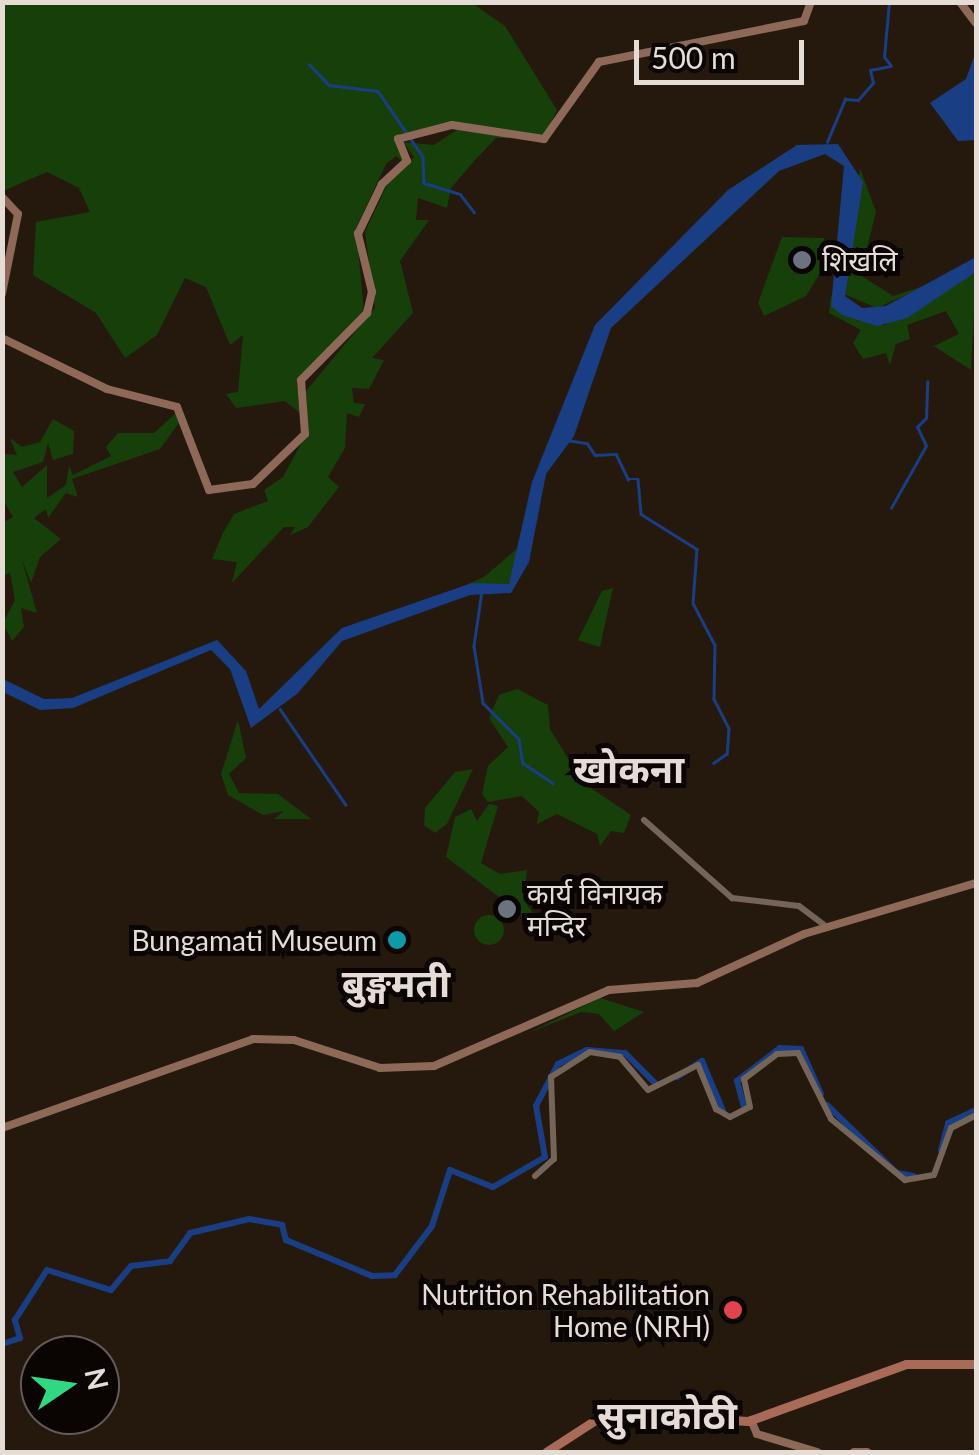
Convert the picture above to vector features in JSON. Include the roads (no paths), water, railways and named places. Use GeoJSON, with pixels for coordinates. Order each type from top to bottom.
{"type":"FeatureCollection","features":[{"type":"Feature","properties":{"kind":"main road"},"geometry":{"type":"LineString","coordinates":[[2,338],[107,390],[177,407],[208,490],[258,482],[305,434],[302,380],[367,313],[372,292],[358,234],[382,184],[407,161],[402,138],[452,125],[543,140],[599,62],[804,21],[812,2]]}},
{"type":"Feature","properties":{"kind":"main road"},"geometry":{"type":"LineString","coordinates":[[960,2],[976,23]]}},
{"type":"Feature","properties":{"kind":"main road"},"geometry":{"type":"LineString","coordinates":[[2,197],[18,214],[2,293]]}},
{"type":"Feature","properties":{"kind":"main road"},"geometry":{"type":"LineString","coordinates":[[2,1128],[109,1086],[253,1039],[294,1040],[380,1068],[428,1067],[609,990],[708,980],[829,928],[976,883]]}},
{"type":"Feature","properties":{"kind":"main road"},"geometry":{"type":"LineString","coordinates":[[546,1452],[606,1412],[751,1420],[906,1364],[976,1364]]}},
{"type":"Feature","properties":{"kind":"main road"},"geometry":{"type":"LineString","coordinates":[[751,1420],[758,1434],[800,1441],[818,1452]]}},
{"type":"Feature","properties":{"kind":"main road"},"geometry":{"type":"LineString","coordinates":[[854,1452],[867,1452]]}},
{"type":"Feature","properties":{"kind":"street"},"geometry":{"type":"LineString","coordinates":[[644,820],[732,898],[799,906],[829,928]]}},
{"type":"Feature","properties":{"kind":"street"},"geometry":{"type":"LineString","coordinates":[[535,1176],[554,1159],[546,1094],[565,1062],[590,1052],[616,1056],[652,1091],[697,1065],[716,1109],[730,1117],[750,1106],[740,1087],[756,1070],[777,1054],[798,1053],[831,1119],[905,1180],[934,1175],[951,1128],[976,1115]]}},
{"type":"Feature","properties":{"kind":"water"},"geometry":{"type":"Polygon","coordinates":[[[976,51],[976,140],[958,141],[930,103],[966,79],[976,51]]]}},
{"type":"Feature","properties":{"kind":"water"},"geometry":{"type":"Polygon","coordinates":[[[838,144],[863,182],[845,296],[862,308],[886,306],[976,257],[976,272],[907,318],[877,326],[842,315],[831,306],[844,166],[825,154],[779,171],[611,328],[574,436],[546,474],[529,562],[511,593],[470,595],[342,641],[298,693],[251,728],[230,669],[211,650],[73,708],[40,710],[3,692],[3,679],[44,699],[72,698],[217,640],[246,671],[259,709],[342,628],[472,583],[509,584],[532,482],[595,325],[728,190],[797,145],[838,144]]]}},
{"type":"Feature","properties":{"kind":"waterway"},"geometry":{"type":"LineString","coordinates":[[827,142],[845,99],[858,100],[873,83],[870,70],[891,66],[884,57],[889,2]]}},
{"type":"Feature","properties":{"kind":"waterway"},"geometry":{"type":"LineString","coordinates":[[309,64],[329,85],[378,91],[423,157],[424,183],[460,194],[474,212]]}},
{"type":"Feature","properties":{"kind":"waterway"},"geometry":{"type":"LineString","coordinates":[[891,508],[926,446],[917,427],[926,418],[927,382]]}},
{"type":"Feature","properties":{"kind":"waterway"},"geometry":{"type":"LineString","coordinates":[[567,440],[587,443],[595,455],[616,454],[628,479],[638,479],[641,514],[697,549],[693,603],[715,645],[714,699],[729,728],[727,754],[714,763]]}},
{"type":"Feature","properties":{"kind":"waterway"},"geometry":{"type":"LineString","coordinates":[[482,591],[474,646],[483,703],[519,739],[523,763],[553,783]]}},
{"type":"Feature","properties":{"kind":"waterway"},"geometry":{"type":"LineString","coordinates":[[280,709],[346,805]]}},
{"type":"Feature","properties":{"kind":"waterway"},"geometry":{"type":"LineString","coordinates":[[744,1107],[737,1081],[780,1048],[801,1049],[821,1094]]}},
{"type":"Feature","properties":{"kind":"waterway"},"geometry":{"type":"LineString","coordinates":[[2,1344],[20,1338],[15,1320],[47,1270],[111,1290],[131,1266],[170,1261],[190,1233],[249,1219],[282,1225],[286,1240],[372,1276],[395,1275],[432,1226],[450,1170],[493,1187],[545,1157],[536,1106],[558,1064],[587,1050],[625,1053],[657,1085]]}},
{"type":"Feature","properties":{"kind":"waterway"},"geometry":{"type":"LineString","coordinates":[[677,1077],[702,1061],[723,1111]]}},
{"type":"Feature","properties":{"kind":"waterway"},"geometry":{"type":"LineString","coordinates":[[827,1105],[897,1173],[914,1176]]}},
{"type":"Feature","properties":{"kind":"waterway"},"geometry":{"type":"LineString","coordinates":[[941,1150],[948,1123],[976,1110]]}},
{"type":"Feature","properties":{"kind":"place","name":"शिखलि"},"geometry":{"type":"Point","coordinates":[802,260]}},
{"type":"Feature","properties":{"kind":"place","name":"कार्य विनायक मन्दिर"},"geometry":{"type":"Point","coordinates":[507,909]}},
{"type":"Feature","properties":{"kind":"place","name":"Bungamati Museum"},"geometry":{"type":"Point","coordinates":[397,940]}},
{"type":"Feature","properties":{"kind":"place","name":"Nutrition Rehabilitation Home (NRH)"},"geometry":{"type":"Point","coordinates":[733,1310]}},
{"type":"Feature","properties":{"kind":"district","name":"खोकना"},"geometry":{"type":"Point","coordinates":[629,769]}},
{"type":"Feature","properties":{"kind":"district","name":"बुङ्गमती"},"geometry":{"type":"Point","coordinates":[396,983]}},
{"type":"Feature","properties":{"kind":"district","name":"सुनाकोठी"},"geometry":{"type":"Point","coordinates":[667,1415]}}]}
